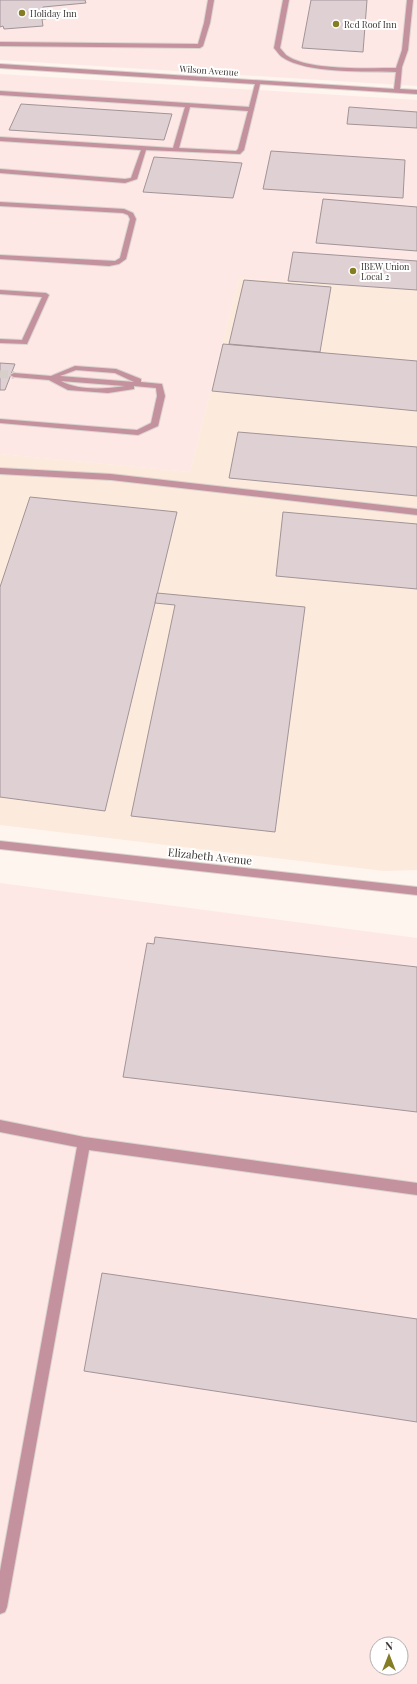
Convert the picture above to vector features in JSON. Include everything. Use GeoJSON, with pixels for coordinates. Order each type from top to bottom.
{"type":"FeatureCollection","features":[{"type":"Feature","properties":{"kind":"street"},"geometry":{"type":"LineString","coordinates":[[0,44],[200,46],[211,0]]}},
{"type":"Feature","properties":{"kind":"street"},"geometry":{"type":"LineString","coordinates":[[286,0],[276,48],[278,53],[286,58],[308,66],[399,70]]}},
{"type":"Feature","properties":{"kind":"street"},"geometry":{"type":"LineString","coordinates":[[397,91],[399,70],[405,50],[410,0]]}},
{"type":"Feature","properties":{"kind":"street","name":"Wilson Avenue"},"geometry":{"type":"LineString","coordinates":[[0,67],[417,92]]}},
{"type":"Feature","properties":{"kind":"street"},"geometry":{"type":"LineString","coordinates":[[0,139],[238,153],[258,82]]}},
{"type":"Feature","properties":{"kind":"street"},"geometry":{"type":"LineString","coordinates":[[0,93],[250,109]]}},
{"type":"Feature","properties":{"kind":"street"},"geometry":{"type":"LineString","coordinates":[[176,150],[188,105]]}},
{"type":"Feature","properties":{"kind":"street"},"geometry":{"type":"LineString","coordinates":[[0,171],[131,180],[134,178],[144,148]]}},
{"type":"Feature","properties":{"kind":"street"},"geometry":{"type":"LineString","coordinates":[[0,204],[124,211],[131,214],[134,219],[122,259],[118,263],[109,264],[0,257]]}},
{"type":"Feature","properties":{"kind":"street"},"geometry":{"type":"LineString","coordinates":[[0,292],[46,295],[24,342],[0,341]]}},
{"type":"Feature","properties":{"kind":"street"},"geometry":{"type":"LineString","coordinates":[[0,421],[138,433],[155,424],[161,396],[159,386],[145,384],[116,371],[75,368],[50,377],[14,375]]}},
{"type":"Feature","properties":{"kind":"street"},"geometry":{"type":"LineString","coordinates":[[50,377],[68,388],[108,391],[145,384]]}},
{"type":"Feature","properties":{"kind":"street"},"geometry":{"type":"LineString","coordinates":[[0,471],[111,477],[417,512]]}},
{"type":"Feature","properties":{"kind":"street","name":"Elizabeth Avenue"},"geometry":{"type":"LineString","coordinates":[[0,845],[417,891]]}},
{"type":"Feature","properties":{"kind":"street"},"geometry":{"type":"LineString","coordinates":[[0,1126],[84,1143],[417,1189]]}},
{"type":"Feature","properties":{"kind":"street"},"geometry":{"type":"LineString","coordinates":[[0,1607],[17,1520],[84,1143]]}},
{"type":"Feature","properties":{"kind":"shaded area"},"geometry":{"type":"Polygon","coordinates":[[[0,0],[417,0],[417,86],[0,60],[0,0]]]}},
{"type":"Feature","properties":{"kind":"shaded area"},"geometry":{"type":"Polygon","coordinates":[[[0,74],[417,100],[417,290],[239,278],[190,472],[0,454],[0,74]]]}},
{"type":"Feature","properties":{"kind":"shaded area"},"geometry":{"type":"Polygon","coordinates":[[[239,278],[417,290],[417,870],[384,871],[0,825],[0,454],[190,472],[239,278]]]}},
{"type":"Feature","properties":{"kind":"shaded area"},"geometry":{"type":"Polygon","coordinates":[[[0,883],[417,938],[417,1684],[0,1684],[0,883]]]}},
{"type":"Feature","properties":{"kind":"building","name":"Holiday Inn"},"geometry":{"type":"Polygon","coordinates":[[[0,0],[85,0],[86,3],[43,7],[46,19],[42,19],[43,26],[4,29],[3,26],[0,27],[0,0]]]}},
{"type":"Feature","properties":{"kind":"building","name":"Red Roof Inn"},"geometry":{"type":"Polygon","coordinates":[[[311,0],[367,0],[363,52],[302,48],[311,0]]]}},
{"type":"Feature","properties":{"kind":"building"},"geometry":{"type":"Polygon","coordinates":[[[21,104],[172,114],[164,140],[9,130],[21,104]]]}},
{"type":"Feature","properties":{"kind":"building"},"geometry":{"type":"Polygon","coordinates":[[[349,107],[417,112],[417,128],[347,124],[349,107]]]}},
{"type":"Feature","properties":{"kind":"building"},"geometry":{"type":"Polygon","coordinates":[[[271,151],[405,160],[403,198],[263,189],[271,151]]]}},
{"type":"Feature","properties":{"kind":"building"},"geometry":{"type":"Polygon","coordinates":[[[154,157],[242,163],[233,198],[143,192],[154,157]]]}},
{"type":"Feature","properties":{"kind":"building"},"geometry":{"type":"Polygon","coordinates":[[[323,199],[417,207],[417,251],[316,243],[323,199]]]}},
{"type":"Feature","properties":{"kind":"building","name":"IBEW Union Local 2"},"geometry":{"type":"Polygon","coordinates":[[[293,252],[417,261],[417,290],[288,281],[293,252]]]}},
{"type":"Feature","properties":{"kind":"building"},"geometry":{"type":"Polygon","coordinates":[[[244,280],[331,287],[320,352],[229,344],[244,280]]]}},
{"type":"Feature","properties":{"kind":"building"},"geometry":{"type":"Polygon","coordinates":[[[223,344],[417,361],[417,411],[212,391],[223,344]]]}},
{"type":"Feature","properties":{"kind":"building"},"geometry":{"type":"Polygon","coordinates":[[[0,363],[15,364],[5,390],[0,390],[0,363]]]}},
{"type":"Feature","properties":{"kind":"building"},"geometry":{"type":"Polygon","coordinates":[[[238,432],[417,447],[417,496],[229,478],[238,432]]]}},
{"type":"Feature","properties":{"kind":"building"},"geometry":{"type":"Polygon","coordinates":[[[30,497],[177,512],[105,811],[0,797],[0,587],[30,497]]]}},
{"type":"Feature","properties":{"kind":"building"},"geometry":{"type":"Polygon","coordinates":[[[283,512],[417,524],[417,589],[276,576],[283,512]]]}},
{"type":"Feature","properties":{"kind":"building"},"geometry":{"type":"Polygon","coordinates":[[[157,593],[305,607],[275,832],[131,816],[175,605],[155,603],[157,593]]]}},
{"type":"Feature","properties":{"kind":"building"},"geometry":{"type":"Polygon","coordinates":[[[155,937],[417,967],[417,1112],[123,1077],[147,943],[154,944],[155,937]]]}},
{"type":"Feature","properties":{"kind":"building"},"geometry":{"type":"Polygon","coordinates":[[[102,1273],[417,1319],[417,1422],[84,1371],[102,1273]]]}},
{"type":"Feature","properties":{"kind":"tunnel"},"geometry":{"type":"LineString","coordinates":[[0,374],[14,375]]}},
{"type":"Feature","properties":{"kind":"place","name":"Holiday Inn"},"geometry":{"type":"Point","coordinates":[22,13]}},
{"type":"Feature","properties":{"kind":"place","name":"Red Roof Inn"},"geometry":{"type":"Point","coordinates":[336,24]}},
{"type":"Feature","properties":{"kind":"place","name":"IBEW Union Local 2"},"geometry":{"type":"Point","coordinates":[353,271]}}]}
